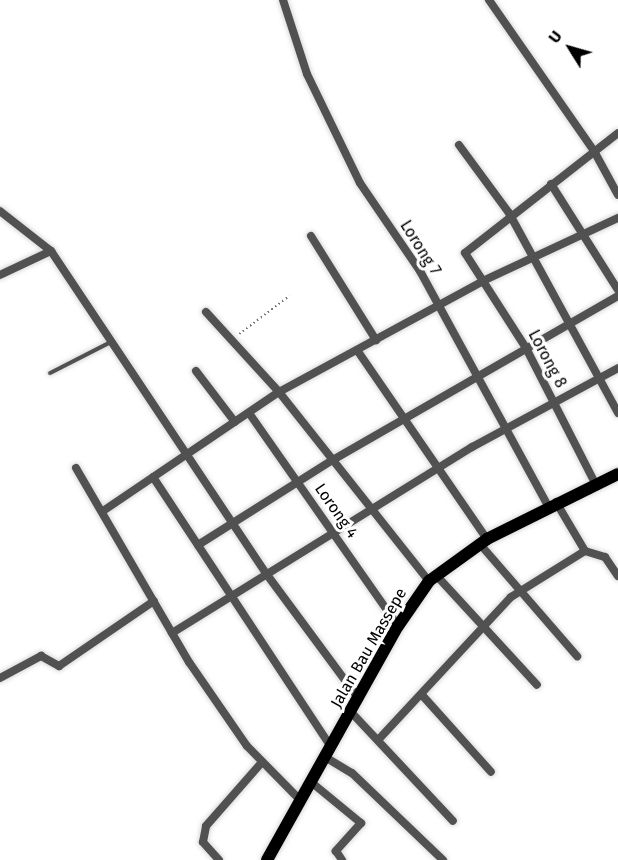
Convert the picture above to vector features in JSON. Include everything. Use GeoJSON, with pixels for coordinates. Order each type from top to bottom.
{"type":"FeatureCollection","features":[{"type":"Feature","properties":{"kind":"main road","name":"Jalan Bau Massepe"},"geometry":{"type":"LineString","coordinates":[[267,860],[398,626],[433,578],[483,541],[552,504],[618,474]]}},
{"type":"Feature","properties":{"kind":"street","name":"Lorong 7"},"geometry":{"type":"LineString","coordinates":[[283,0],[307,74],[360,183],[420,272],[476,379],[552,504],[585,551]]}},
{"type":"Feature","properties":{"kind":"street"},"geometry":{"type":"LineString","coordinates":[[489,0],[594,151],[618,195]]}},
{"type":"Feature","properties":{"kind":"street"},"geometry":{"type":"LineString","coordinates":[[509,213],[618,133]]}},
{"type":"Feature","properties":{"kind":"street"},"geometry":{"type":"LineString","coordinates":[[459,145],[509,213],[570,321],[598,379],[618,413]]}},
{"type":"Feature","properties":{"kind":"street"},"geometry":{"type":"LineString","coordinates":[[551,184],[585,233],[618,290]]}},
{"type":"Feature","properties":{"kind":"street"},"geometry":{"type":"LineString","coordinates":[[0,211],[51,251],[109,343],[234,523],[265,572],[358,699]]}},
{"type":"Feature","properties":{"kind":"street","name":"Lorong 8"},"geometry":{"type":"LineString","coordinates":[[509,213],[465,252],[485,280],[526,348],[595,483]]}},
{"type":"Feature","properties":{"kind":"street"},"geometry":{"type":"LineString","coordinates":[[103,511],[279,392],[485,280],[618,218]]}},
{"type":"Feature","properties":{"kind":"street"},"geometry":{"type":"LineString","coordinates":[[311,236],[376,340]]}},
{"type":"Feature","properties":{"kind":"street"},"geometry":{"type":"LineString","coordinates":[[0,276],[51,251]]}},
{"type":"Feature","properties":{"kind":"street"},"geometry":{"type":"LineString","coordinates":[[198,545],[331,461],[476,379],[570,321],[618,296]]}},
{"type":"Feature","properties":{"kind":"street"},"geometry":{"type":"LineString","coordinates":[[206,312],[279,392],[331,461],[372,510],[433,578],[482,625],[537,685]]}},
{"type":"Feature","properties":{"kind":"street"},"geometry":{"type":"LineString","coordinates":[[357,350],[483,541],[520,590],[577,656]]}},
{"type":"Feature","properties":{"kind":"street"},"geometry":{"type":"LineString","coordinates":[[172,633],[265,572],[334,534],[436,468],[505,428],[618,368]]}},
{"type":"Feature","properties":{"kind":"street"},"geometry":{"type":"LineString","coordinates":[[196,371],[235,422]]}},
{"type":"Feature","properties":{"kind":"street","name":"Lorong 4"},"geometry":{"type":"LineString","coordinates":[[249,413],[398,626]]}},
{"type":"Feature","properties":{"kind":"street"},"geometry":{"type":"LineString","coordinates":[[76,468],[172,633],[262,762],[301,801]]}},
{"type":"Feature","properties":{"kind":"street"},"geometry":{"type":"LineString","coordinates":[[153,477],[328,752],[443,860]]}},
{"type":"Feature","properties":{"kind":"street"},"geometry":{"type":"LineString","coordinates":[[379,739],[482,625],[520,590],[585,551],[605,557],[618,576]]}},
{"type":"Feature","properties":{"kind":"street"},"geometry":{"type":"LineString","coordinates":[[0,678],[41,656],[59,666],[153,601]]}},
{"type":"Feature","properties":{"kind":"street"},"geometry":{"type":"LineString","coordinates":[[422,694],[490,772]]}},
{"type":"Feature","properties":{"kind":"street"},"geometry":{"type":"LineString","coordinates":[[351,712],[379,739],[453,821]]}},
{"type":"Feature","properties":{"kind":"street"},"geometry":{"type":"LineString","coordinates":[[219,860],[203,842],[206,826],[262,762]]}},
{"type":"Feature","properties":{"kind":"street"},"geometry":{"type":"LineString","coordinates":[[311,782],[360,823],[336,851],[342,860]]}},
{"type":"Feature","properties":{"kind":"lane"},"geometry":{"type":"LineString","coordinates":[[50,373],[109,343]]}},
{"type":"Feature","properties":{"kind":"path"},"geometry":{"type":"LineString","coordinates":[[231,340],[289,296]]}}]}
